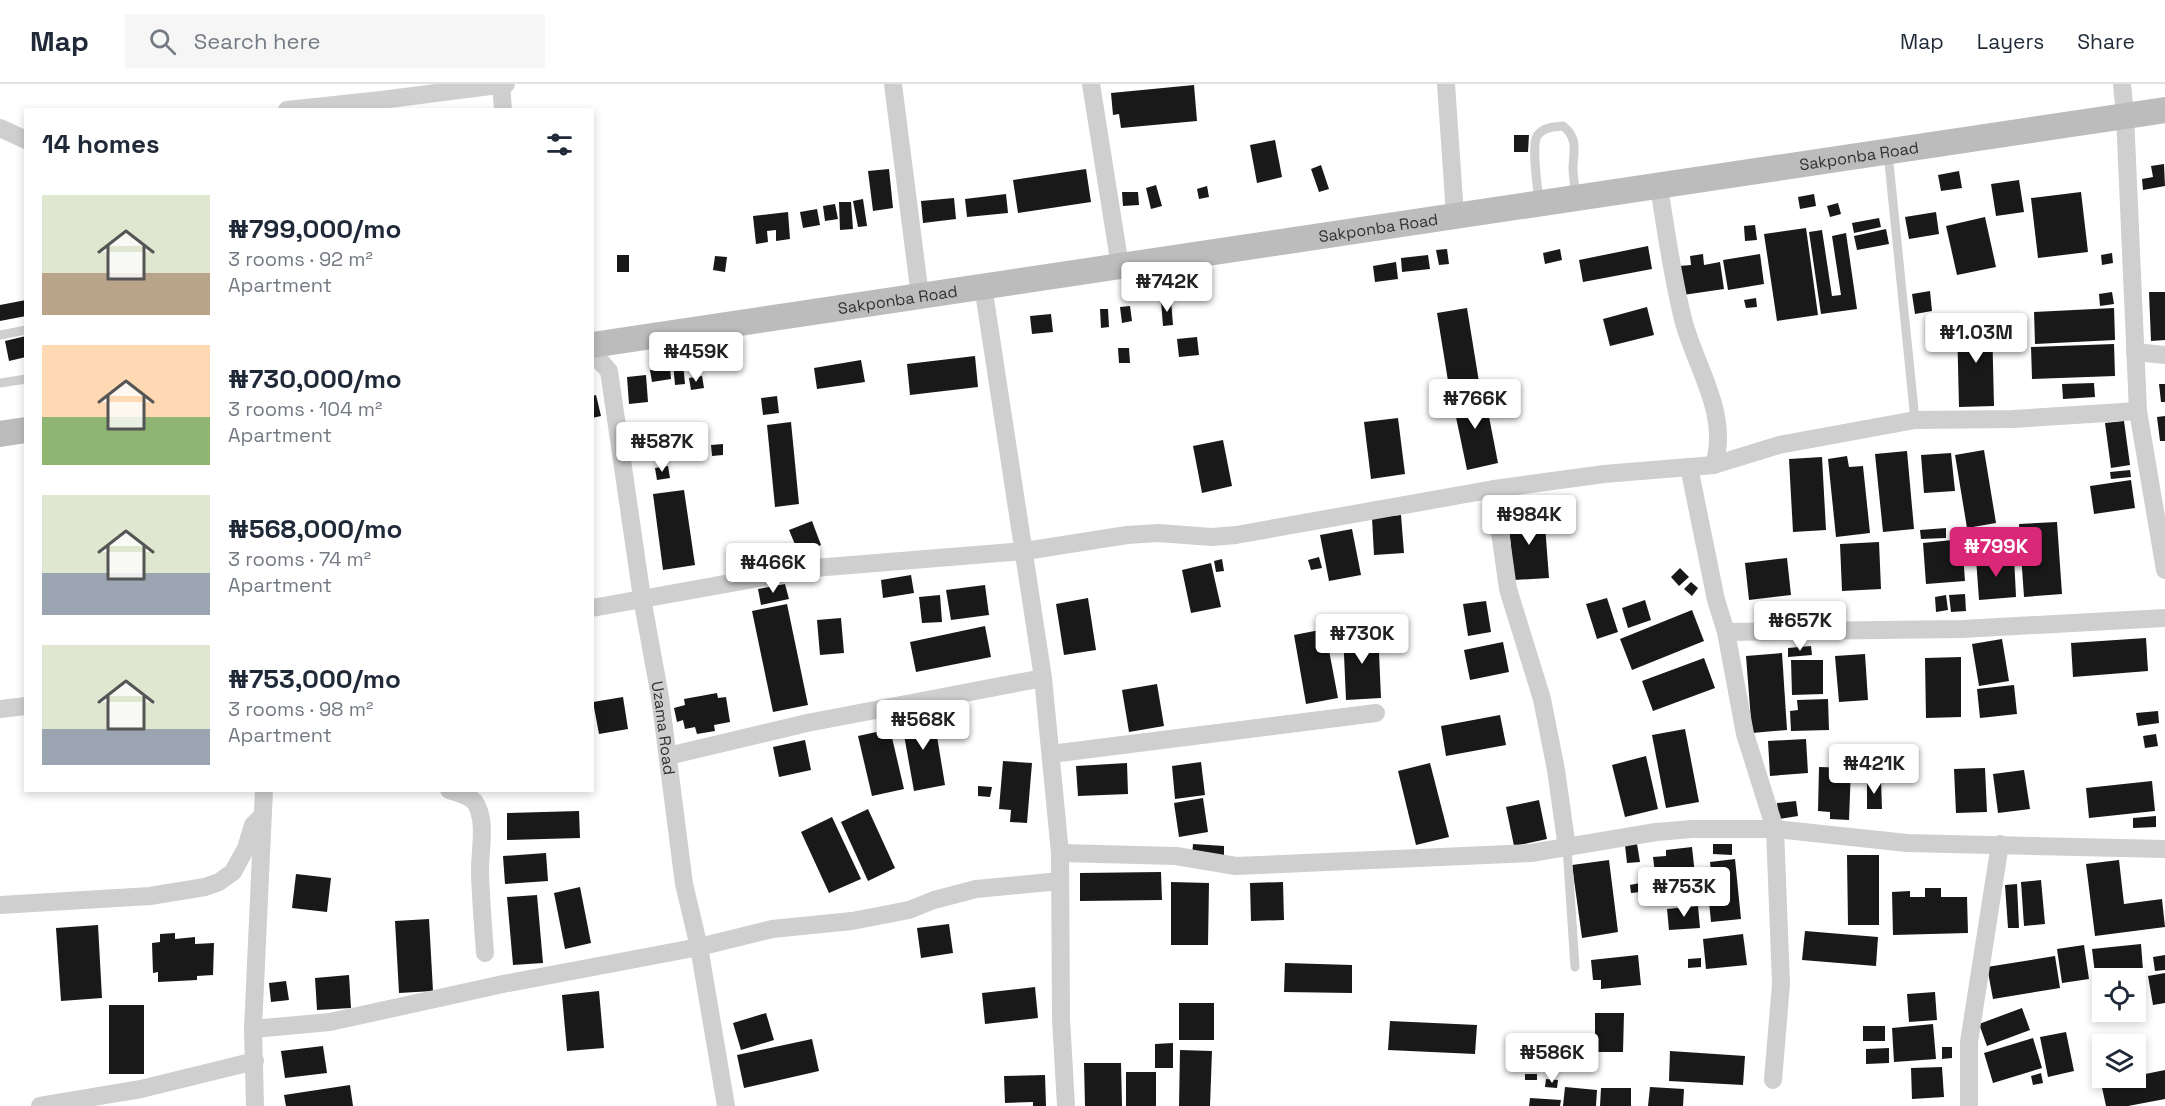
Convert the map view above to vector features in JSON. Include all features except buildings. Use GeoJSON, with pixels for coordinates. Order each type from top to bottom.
{"type":"FeatureCollection","features":[{"type":"Feature","properties":{"kind":"main road","name":"Sakponba Road"},"geometry":{"type":"LineString","coordinates":[[594,345],[2165,110]]}},
{"type":"Feature","properties":{"kind":"main road"},"geometry":{"type":"LineString","coordinates":[[0,434],[24,430]]}},
{"type":"Feature","properties":{"kind":"street"},"geometry":{"type":"LineString","coordinates":[[306,108],[503,84],[503,108]]}},
{"type":"Feature","properties":{"kind":"street"},"geometry":{"type":"LineString","coordinates":[[893,84],[920,296]]}},
{"type":"Feature","properties":{"kind":"street"},"geometry":{"type":"LineString","coordinates":[[1091,84],[1120,266]]}},
{"type":"Feature","properties":{"kind":"street"},"geometry":{"type":"LineString","coordinates":[[1446,84],[1455,215]]}},
{"type":"Feature","properties":{"kind":"street"},"geometry":{"type":"LineString","coordinates":[[2122,84],[2138,411],[2165,570]]}},
{"type":"Feature","properties":{"kind":"street"},"geometry":{"type":"LineString","coordinates":[[0,128],[24,139]]}},
{"type":"Feature","properties":{"kind":"street"},"geometry":{"type":"LineString","coordinates":[[1659,187],[1671,263],[1684,322],[1716,415],[1719,443],[1714,465]]}},
{"type":"Feature","properties":{"kind":"street"},"geometry":{"type":"LineString","coordinates":[[983,286],[1044,678],[1060,853],[1061,1019],[1066,1106]]}},
{"type":"Feature","properties":{"kind":"street"},"geometry":{"type":"LineString","coordinates":[[2135,352],[2165,355]]}},
{"type":"Feature","properties":{"kind":"street","name":"Uzama Road"},"geometry":{"type":"LineString","coordinates":[[594,357],[609,371],[668,756],[684,884],[699,947],[726,1106]]}},
{"type":"Feature","properties":{"kind":"street"},"geometry":{"type":"LineString","coordinates":[[594,608],[814,568],[1025,551],[1126,535],[1158,533],[1212,537],[1236,535],[1494,489],[1604,474],[1714,465],[1779,445],[1915,420],[2013,419],[2138,411]]}},
{"type":"Feature","properties":{"kind":"street"},"geometry":{"type":"LineString","coordinates":[[1689,467],[1714,590],[1726,632],[1745,734],[1775,828],[1781,984],[1773,1080]]}},
{"type":"Feature","properties":{"kind":"street"},"geometry":{"type":"LineString","coordinates":[[1494,489],[1508,590],[1542,699],[1556,770],[1567,848]]}},
{"type":"Feature","properties":{"kind":"street"},"geometry":{"type":"LineString","coordinates":[[1726,632],[1962,628],[2165,618]]}},
{"type":"Feature","properties":{"kind":"street"},"geometry":{"type":"LineString","coordinates":[[668,756],[807,723],[1044,678]]}},
{"type":"Feature","properties":{"kind":"street"},"geometry":{"type":"LineString","coordinates":[[0,708],[24,706]]}},
{"type":"Feature","properties":{"kind":"street"},"geometry":{"type":"LineString","coordinates":[[1051,754],[1376,713]]}},
{"type":"Feature","properties":{"kind":"street"},"geometry":{"type":"LineString","coordinates":[[255,1106],[253,1029],[264,792]]}},
{"type":"Feature","properties":{"kind":"street"},"geometry":{"type":"LineString","coordinates":[[456,792],[474,801],[480,819],[482,836],[480,873],[485,953]]}},
{"type":"Feature","properties":{"kind":"street"},"geometry":{"type":"LineString","coordinates":[[0,904],[150,896],[212,885],[234,872],[254,825],[264,814]]}},
{"type":"Feature","properties":{"kind":"street"},"geometry":{"type":"LineString","coordinates":[[1060,853],[1176,856],[1236,866],[1531,853],[1656,832],[1775,828],[1907,843],[2000,843],[2165,849]]}},
{"type":"Feature","properties":{"kind":"street"},"geometry":{"type":"LineString","coordinates":[[1969,1106],[1969,1042],[2000,843]]}},
{"type":"Feature","properties":{"kind":"street"},"geometry":{"type":"LineString","coordinates":[[253,1029],[330,1022],[503,984],[699,947],[772,929],[852,921],[909,910],[934,900],[976,889],[1060,881]]}},
{"type":"Feature","properties":{"kind":"street"},"geometry":{"type":"LineString","coordinates":[[40,1106],[141,1089],[255,1061]]}},
{"type":"Feature","properties":{"kind":"lane"},"geometry":{"type":"LineString","coordinates":[[1539,203],[1535,146],[1538,135],[1548,127],[1563,126],[1570,132],[1574,147],[1573,168],[1576,197]]}},
{"type":"Feature","properties":{"kind":"lane"},"geometry":{"type":"LineString","coordinates":[[1888,150],[1915,420]]}},
{"type":"Feature","properties":{"kind":"lane"},"geometry":{"type":"LineString","coordinates":[[0,335],[24,330]]}},
{"type":"Feature","properties":{"kind":"lane"},"geometry":{"type":"LineString","coordinates":[[0,383],[24,379]]}},
{"type":"Feature","properties":{"kind":"lane"},"geometry":{"type":"LineString","coordinates":[[1567,848],[1575,967]]}}]}
